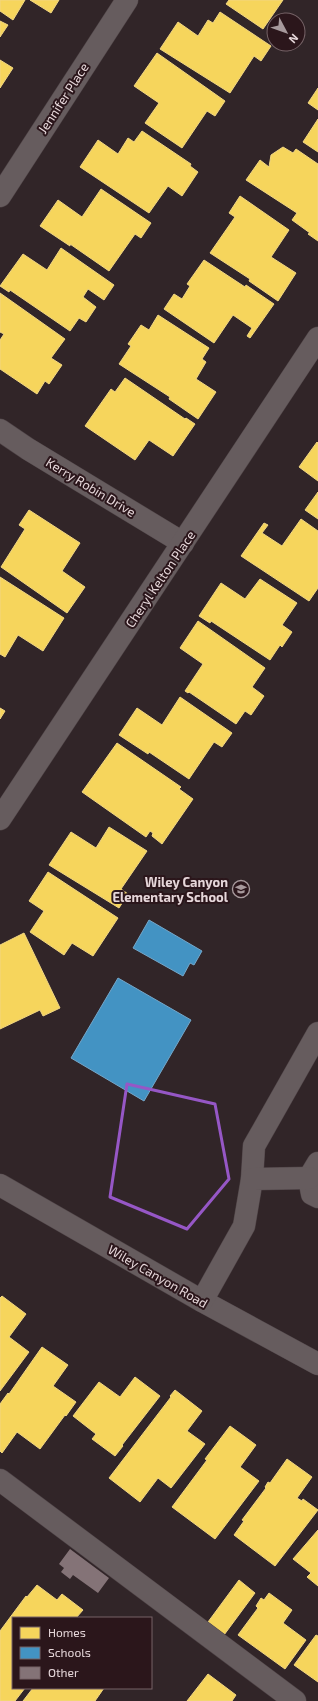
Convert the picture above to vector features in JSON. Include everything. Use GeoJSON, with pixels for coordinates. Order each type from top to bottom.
{"type":"FeatureCollection","features":[{"type":"Feature","properties":{"kind":"street","name":"Jennifer Place"},"geometry":{"type":"LineString","coordinates":[[0,196],[126,0]]}},
{"type":"Feature","properties":{"kind":"street","name":"Cheryl Kelton Place"},"geometry":{"type":"LineString","coordinates":[[0,819],[318,338]]}},
{"type":"Feature","properties":{"kind":"street","name":"Kerry Robin Drive"},"geometry":{"type":"LineString","coordinates":[[0,430],[28,449],[183,544]]}},
{"type":"Feature","properties":{"kind":"street"},"geometry":{"type":"LineString","coordinates":[[202,1302],[244,1226],[252,1179],[254,1146],[318,1033]]}},
{"type":"Feature","properties":{"kind":"street"},"geometry":{"type":"LineString","coordinates":[[252,1179],[315,1179]]}},
{"type":"Feature","properties":{"kind":"street","name":"Wiley Canyon Road"},"geometry":{"type":"LineString","coordinates":[[0,1185],[202,1302],[318,1364]]}},
{"type":"Feature","properties":{"kind":"street"},"geometry":{"type":"LineString","coordinates":[[0,1480],[295,1701]]}},
{"type":"Feature","properties":{"kind":"highlighted area"},"geometry":{"type":"Polygon","coordinates":[[[127,1084],[215,1104],[229,1179],[187,1229],[110,1197],[127,1084]]]}},
{"type":"Feature","properties":{"kind":"building: Homes"},"geometry":{"type":"Polygon","coordinates":[[[0,0],[25,0],[13,20],[0,11],[0,0]]]}},
{"type":"Feature","properties":{"kind":"building: Homes"},"geometry":{"type":"Polygon","coordinates":[[[30,0],[59,0],[51,13],[30,0]]]}},
{"type":"Feature","properties":{"kind":"building: Homes"},"geometry":{"type":"Polygon","coordinates":[[[229,0],[283,0],[275,12],[266,12],[266,25],[263,29],[226,4],[229,0]]]}},
{"type":"Feature","properties":{"kind":"building: Homes"},"geometry":{"type":"Polygon","coordinates":[[[220,12],[266,43],[267,52],[261,61],[254,56],[230,93],[160,49],[178,22],[198,36],[208,20],[213,23],[220,12]]]}},
{"type":"Feature","properties":{"kind":"building: Homes"},"geometry":{"type":"Polygon","coordinates":[[[0,21],[8,25],[0,37],[0,21]]]}},
{"type":"Feature","properties":{"kind":"building: Homes"},"geometry":{"type":"Polygon","coordinates":[[[157,53],[225,101],[215,116],[207,111],[182,148],[145,123],[159,103],[134,86],[157,53]]]}},
{"type":"Feature","properties":{"kind":"building: Homes"},"geometry":{"type":"Polygon","coordinates":[[[0,60],[13,68],[0,88],[0,60]]]}},
{"type":"Feature","properties":{"kind":"building: Homes"},"geometry":{"type":"Polygon","coordinates":[[[318,88],[318,110],[308,103],[318,88]]]}},
{"type":"Feature","properties":{"kind":"building: Homes"},"geometry":{"type":"Polygon","coordinates":[[[318,119],[318,152],[303,142],[318,119]]]}},
{"type":"Feature","properties":{"kind":"building: Homes"},"geometry":{"type":"Polygon","coordinates":[[[142,131],[191,164],[190,166],[198,172],[182,196],[168,186],[149,213],[80,167],[98,140],[118,154],[128,138],[134,142],[142,131]]]}},
{"type":"Feature","properties":{"kind":"building: Homes"},"geometry":{"type":"Polygon","coordinates":[[[283,147],[293,153],[296,149],[318,164],[318,241],[292,220],[297,213],[246,180],[260,160],[269,167],[271,155],[283,147]]]}},
{"type":"Feature","properties":{"kind":"building: Homes"},"geometry":{"type":"Polygon","coordinates":[[[101,189],[151,223],[141,238],[135,234],[109,271],[70,244],[70,246],[40,226],[58,200],[82,217],[101,189]]]}},
{"type":"Feature","properties":{"kind":"building: Homes"},"geometry":{"type":"Polygon","coordinates":[[[240,196],[289,230],[271,257],[296,273],[278,301],[249,281],[250,279],[210,253],[235,217],[229,213],[240,196]]]}},
{"type":"Feature","properties":{"kind":"building: Homes"},"geometry":{"type":"Polygon","coordinates":[[[61,248],[114,285],[104,300],[88,289],[83,297],[96,307],[86,322],[79,318],[70,331],[10,290],[9,292],[0,286],[23,254],[47,270],[61,248]]]}},
{"type":"Feature","properties":{"kind":"building: Homes"},"geometry":{"type":"Polygon","coordinates":[[[204,260],[274,304],[250,338],[247,336],[252,328],[233,315],[214,343],[164,309],[174,294],[182,299],[190,286],[187,284],[204,260]]]}},
{"type":"Feature","properties":{"kind":"building: Homes"},"geometry":{"type":"Polygon","coordinates":[[[0,293],[65,339],[51,358],[62,365],[49,384],[45,381],[37,394],[0,369],[0,340],[4,334],[0,332],[0,293]]]}},
{"type":"Feature","properties":{"kind":"building: Homes"},"geometry":{"type":"Polygon","coordinates":[[[158,315],[209,348],[202,359],[206,362],[196,379],[216,392],[198,419],[169,399],[170,397],[119,364],[131,346],[128,344],[141,325],[149,330],[158,315]]]}},
{"type":"Feature","properties":{"kind":"building: Homes"},"geometry":{"type":"Polygon","coordinates":[[[125,378],[185,419],[186,418],[195,424],[173,456],[149,440],[135,460],[85,426],[111,389],[115,392],[125,378]]]}},
{"type":"Feature","properties":{"kind":"building: Homes"},"geometry":{"type":"Polygon","coordinates":[[[317,442],[318,443],[318,481],[299,467],[317,442]]]}},
{"type":"Feature","properties":{"kind":"building: Homes"},"geometry":{"type":"Polygon","coordinates":[[[318,492],[318,519],[305,510],[318,492]]]}},
{"type":"Feature","properties":{"kind":"building: Homes"},"geometry":{"type":"Polygon","coordinates":[[[29,510],[80,543],[62,571],[85,587],[67,613],[1,567],[25,529],[19,525],[29,510]]]}},
{"type":"Feature","properties":{"kind":"building: Homes"},"geometry":{"type":"Polygon","coordinates":[[[301,519],[318,531],[318,588],[309,601],[241,556],[264,523],[268,525],[262,533],[282,546],[301,519]]]}},
{"type":"Feature","properties":{"kind":"building: Homes"},"geometry":{"type":"Polygon","coordinates":[[[0,577],[64,618],[43,651],[18,635],[5,657],[0,654],[0,577]]]}},
{"type":"Feature","properties":{"kind":"building: Homes"},"geometry":{"type":"Polygon","coordinates":[[[260,579],[297,603],[282,625],[292,632],[282,647],[280,645],[270,660],[211,621],[210,623],[199,616],[221,583],[245,599],[260,579]]]}},
{"type":"Feature","properties":{"kind":"building: Homes"},"geometry":{"type":"Polygon","coordinates":[[[198,621],[265,668],[252,687],[264,696],[251,715],[245,711],[236,724],[189,692],[188,693],[185,691],[203,664],[180,648],[198,621]]]}},
{"type":"Feature","properties":{"kind":"building: Homes"},"geometry":{"type":"Polygon","coordinates":[[[180,697],[232,733],[222,747],[214,742],[189,779],[149,752],[148,754],[119,735],[137,708],[162,725],[180,697]]]}},
{"type":"Feature","properties":{"kind":"building: Homes"},"geometry":{"type":"Polygon","coordinates":[[[0,708],[5,711],[0,719],[0,708]]]}},
{"type":"Feature","properties":{"kind":"building: Homes"},"geometry":{"type":"Polygon","coordinates":[[[117,743],[181,787],[179,789],[193,799],[162,844],[152,836],[153,833],[150,831],[146,837],[82,792],[117,743]]]}},
{"type":"Feature","properties":{"kind":"building: Homes"},"geometry":{"type":"Polygon","coordinates":[[[109,827],[147,851],[121,889],[128,894],[119,908],[49,865],[71,832],[96,848],[109,827]]]}},
{"type":"Feature","properties":{"kind":"building: Homes"},"geometry":{"type":"Polygon","coordinates":[[[48,872],[118,918],[93,956],[72,943],[64,955],[30,932],[44,911],[29,901],[48,872]]]}},
{"type":"Feature","properties":{"kind":"building: Homes"},"geometry":{"type":"Polygon","coordinates":[[[24,933],[60,1008],[43,1016],[40,1010],[0,1029],[0,945],[24,933]]]}},
{"type":"Feature","properties":{"kind":"building: Homes"},"geometry":{"type":"Polygon","coordinates":[[[2,1296],[26,1314],[9,1337],[29,1352],[0,1391],[0,1298],[2,1296]]]}},
{"type":"Feature","properties":{"kind":"building: Homes"},"geometry":{"type":"Polygon","coordinates":[[[42,1347],[68,1365],[53,1386],[76,1402],[40,1449],[17,1432],[2,1453],[0,1451],[0,1404],[8,1393],[9,1394],[42,1347]]]}},
{"type":"Feature","properties":{"kind":"building: Homes"},"geometry":{"type":"Polygon","coordinates":[[[135,1377],[160,1396],[115,1456],[92,1439],[96,1434],[73,1416],[99,1382],[120,1397],[135,1377]]]}},
{"type":"Feature","properties":{"kind":"building: Homes"},"geometry":{"type":"Polygon","coordinates":[[[175,1390],[202,1411],[187,1431],[205,1444],[171,1488],[158,1478],[140,1502],[109,1478],[175,1390]]]}},
{"type":"Feature","properties":{"kind":"building: Homes"},"geometry":{"type":"Polygon","coordinates":[[[230,1426],[256,1445],[240,1467],[259,1481],[215,1539],[172,1507],[230,1426]]]}},
{"type":"Feature","properties":{"kind":"building: Homes"},"geometry":{"type":"Polygon","coordinates":[[[287,1459],[312,1477],[297,1498],[302,1501],[303,1499],[318,1510],[275,1566],[234,1535],[244,1521],[242,1520],[266,1488],[265,1487],[268,1482],[270,1483],[287,1459]]]}},
{"type":"Feature","properties":{"kind":"building: Homes"},"geometry":{"type":"Polygon","coordinates":[[[318,1530],[318,1586],[307,1577],[311,1573],[293,1559],[318,1530]]]}},
{"type":"Feature","properties":{"kind":"building: Homes"},"geometry":{"type":"Polygon","coordinates":[[[239,1580],[255,1593],[224,1635],[208,1622],[239,1580]]]}},
{"type":"Feature","properties":{"kind":"building: Homes"},"geometry":{"type":"Polygon","coordinates":[[[37,1585],[57,1600],[62,1594],[83,1610],[77,1617],[12,1617],[12,1689],[24,1689],[15,1701],[0,1701],[0,1631],[26,1596],[27,1597],[37,1585]]]}},
{"type":"Feature","properties":{"kind":"building: Homes"},"geometry":{"type":"Polygon","coordinates":[[[269,1593],[292,1610],[283,1623],[306,1640],[285,1669],[238,1635],[258,1608],[256,1606],[261,1598],[264,1600],[269,1593]]]}},
{"type":"Feature","properties":{"kind":"building: Homes"},"geometry":{"type":"Polygon","coordinates":[[[316,1635],[318,1636],[318,1682],[294,1665],[316,1635]]]}},
{"type":"Feature","properties":{"kind":"building: Homes"},"geometry":{"type":"Polygon","coordinates":[[[208,1674],[236,1695],[232,1701],[187,1701],[208,1674]]]}},
{"type":"Feature","properties":{"kind":"building: Homes"},"geometry":{"type":"Polygon","coordinates":[[[32,1689],[103,1689],[95,1701],[23,1701],[32,1689]]]}},
{"type":"Feature","properties":{"kind":"building: Schools"},"geometry":{"type":"Polygon","coordinates":[[[149,920],[202,951],[194,965],[190,963],[183,976],[133,948],[149,920]]]}},
{"type":"Feature","properties":{"kind":"building: Schools"},"geometry":{"type":"Polygon","coordinates":[[[118,978],[191,1020],[144,1101],[71,1058],[118,978]]]}},
{"type":"Feature","properties":{"kind":"building: Other"},"geometry":{"type":"Polygon","coordinates":[[[70,1549],[109,1578],[98,1593],[73,1575],[70,1579],[61,1572],[64,1568],[59,1564],[70,1549]]]}},
{"type":"Feature","properties":{"kind":"place","name":"Wiley Canyon Elementary School"},"geometry":{"type":"Point","coordinates":[241,889]}}]}
